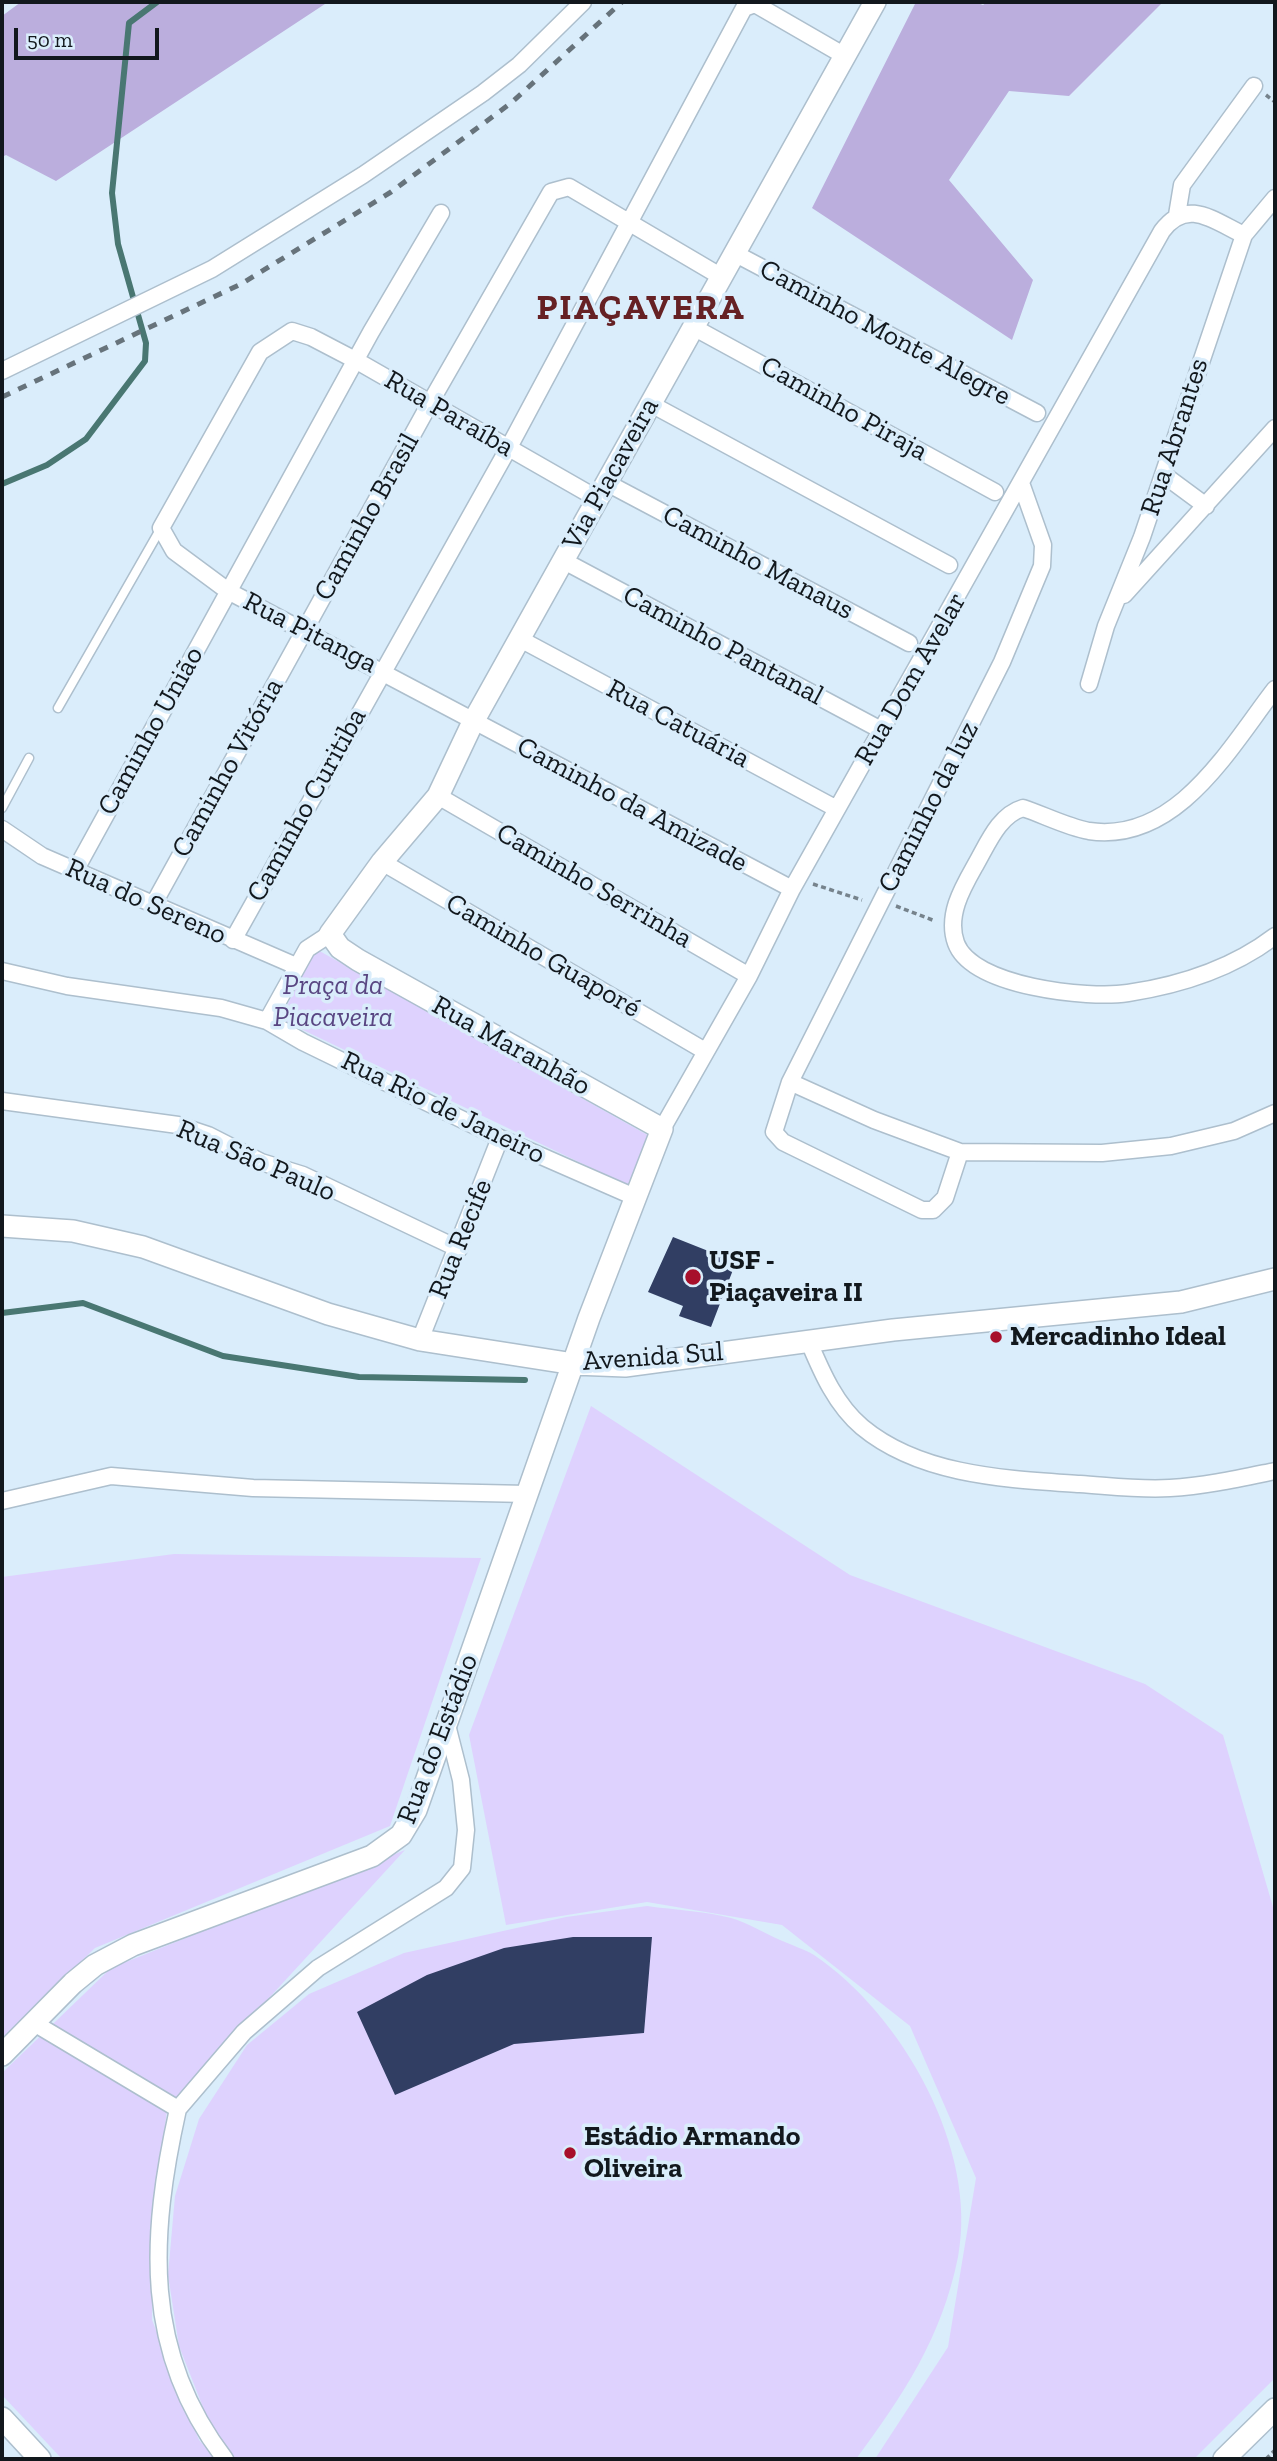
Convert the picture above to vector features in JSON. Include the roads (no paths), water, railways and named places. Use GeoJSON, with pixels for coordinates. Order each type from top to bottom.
{"type":"FeatureCollection","features":[{"type":"Feature","properties":{"kind":"street"},"geometry":{"type":"LineString","coordinates":[[2,371],[223,262],[438,126],[519,65],[583,2]]}},
{"type":"Feature","properties":{"kind":"street","name":"Via Piacaveira"},"geometry":{"type":"LineString","coordinates":[[330,934],[382,862],[438,796],[473,722],[875,2]]}},
{"type":"Feature","properties":{"kind":"street","name":"Caminho Curitiba"},"geometry":{"type":"LineString","coordinates":[[233,940],[508,449],[744,8],[755,4],[845,56]]}},
{"type":"Feature","properties":{"kind":"street"},"geometry":{"type":"LineString","coordinates":[[1244,235],[1198,214],[1188,212],[1177,215],[1182,185],[1254,86]]}},
{"type":"Feature","properties":{"kind":"street","name":"Caminho Brasil"},"geometry":{"type":"LineString","coordinates":[[303,631],[551,192],[569,187],[631,223]]}},
{"type":"Feature","properties":{"kind":"street","name":"Rua Abrantes"},"geometry":{"type":"LineString","coordinates":[[1089,684],[1101,639],[1164,475],[1244,235],[1275,198]]}},
{"type":"Feature","properties":{"kind":"street","name":"Caminho União"},"geometry":{"type":"LineString","coordinates":[[75,871],[228,591],[441,213]]}},
{"type":"Feature","properties":{"kind":"street","name":"Rua Dom Avelar"},"geometry":{"type":"LineString","coordinates":[[662,1129],[749,976],[792,889],[1162,231],[1177,215]]}},
{"type":"Feature","properties":{"kind":"street"},"geometry":{"type":"LineString","coordinates":[[631,223],[720,276]]}},
{"type":"Feature","properties":{"kind":"street","name":"Caminho Monte Alegre"},"geometry":{"type":"LineString","coordinates":[[734,253],[1037,413]]}},
{"type":"Feature","properties":{"kind":"street","name":"Caminho Piraja"},"geometry":{"type":"LineString","coordinates":[[693,327],[995,492]]}},
{"type":"Feature","properties":{"kind":"street","name":"Rua Paraíba"},"geometry":{"type":"LineString","coordinates":[[161,527],[240,383],[260,352],[275,339],[299,331],[357,361],[508,449],[603,491]]}},
{"type":"Feature","properties":{"kind":"street"},"geometry":{"type":"LineString","coordinates":[[649,403],[949,565]]}},
{"type":"Feature","properties":{"kind":"street"},"geometry":{"type":"LineString","coordinates":[[1117,602],[1275,428]]}},
{"type":"Feature","properties":{"kind":"street"},"geometry":{"type":"LineString","coordinates":[[1164,475],[1206,506]]}},
{"type":"Feature","properties":{"kind":"street","name":"Caminho da luz"},"geometry":{"type":"LineString","coordinates":[[960,1152],[945,1198],[933,1210],[922,1210],[783,1142],[774,1132],[790,1082],[1002,662],[1042,566],[1043,545],[1021,483]]}},
{"type":"Feature","properties":{"kind":"street","name":"Caminho Manaus"},"geometry":{"type":"LineString","coordinates":[[603,491],[909,643]]}},
{"type":"Feature","properties":{"kind":"street","name":"Rua Pitanga"},"geometry":{"type":"LineString","coordinates":[[161,527],[174,551],[228,591],[383,670],[473,722]]}},
{"type":"Feature","properties":{"kind":"street","name":"Caminho Pantanal"},"geometry":{"type":"LineString","coordinates":[[564,561],[881,730]]}},
{"type":"Feature","properties":{"kind":"street","name":"Caminho Vitória"},"geometry":{"type":"LineString","coordinates":[[153,905],[303,631]]}},
{"type":"Feature","properties":{"kind":"street","name":"Rua Catuária"},"geometry":{"type":"LineString","coordinates":[[520,639],[837,809]]}},
{"type":"Feature","properties":{"kind":"street"},"geometry":{"type":"LineString","coordinates":[[1275,689],[1204,779],[1176,808],[1154,820],[1117,832],[1088,831],[1019,809],[999,824],[958,895],[953,929],[965,958],[1009,979],[1070,993],[1125,993],[1168,985],[1249,956],[1275,936]]}},
{"type":"Feature","properties":{"kind":"street","name":"Caminho da Amizade"},"geometry":{"type":"LineString","coordinates":[[473,722],[792,889]]}},
{"type":"Feature","properties":{"kind":"street","name":"Caminho Serrinha"},"geometry":{"type":"LineString","coordinates":[[438,796],[749,976]]}},
{"type":"Feature","properties":{"kind":"street","name":"Rua do Sereno"},"geometry":{"type":"LineString","coordinates":[[2,829],[41,856],[296,966]]}},
{"type":"Feature","properties":{"kind":"street","name":"Caminho Guaporé"},"geometry":{"type":"LineString","coordinates":[[382,862],[705,1051]]}},
{"type":"Feature","properties":{"kind":"street"},"geometry":{"type":"LineString","coordinates":[[267,1021],[296,966],[311,944],[330,934]]}},
{"type":"Feature","properties":{"kind":"street","name":"Rua Maranhão"},"geometry":{"type":"LineString","coordinates":[[330,934],[340,948],[358,960],[662,1129]]}},
{"type":"Feature","properties":{"kind":"street","name":"Rua Rio de Janeiro"},"geometry":{"type":"LineString","coordinates":[[2,971],[67,986],[221,1008],[267,1021],[303,1042],[500,1138],[637,1198]]}},
{"type":"Feature","properties":{"kind":"street"},"geometry":{"type":"LineString","coordinates":[[790,1082],[874,1120],[960,1152],[1102,1153],[1171,1146],[1234,1131],[1275,1113]]}},
{"type":"Feature","properties":{"kind":"street","name":"Rua São Paulo"},"geometry":{"type":"LineString","coordinates":[[2,1101],[178,1125],[208,1135],[261,1162],[303,1175],[459,1249]]}},
{"type":"Feature","properties":{"kind":"street","name":"Rua do Estádio"},"geometry":{"type":"LineString","coordinates":[[2,2055],[73,1983],[114,1955],[372,1856],[401,1835],[415,1810],[447,1725],[589,1318],[662,1129]]}},
{"type":"Feature","properties":{"kind":"street","name":"Rua Recife"},"geometry":{"type":"LineString","coordinates":[[420,1340],[459,1249],[500,1138]]}},
{"type":"Feature","properties":{"kind":"street","name":"Avenida Sul"},"geometry":{"type":"LineString","coordinates":[[2,1226],[73,1231],[143,1247],[328,1314],[420,1340],[574,1364],[625,1366],[1007,1318],[1181,1302],[1275,1279]]}},
{"type":"Feature","properties":{"kind":"street"},"geometry":{"type":"LineString","coordinates":[[809,1342],[831,1389],[862,1426],[904,1453],[950,1468],[1012,1479],[1137,1488],[1215,1483],[1275,1471]]}},
{"type":"Feature","properties":{"kind":"street"},"geometry":{"type":"LineString","coordinates":[[2,1501],[111,1476],[253,1488],[527,1494]]}},
{"type":"Feature","properties":{"kind":"street"},"geometry":{"type":"LineString","coordinates":[[225,2459],[206,2435],[173,2361],[161,2319],[158,2231],[164,2170],[178,2109],[244,2032],[309,1976],[446,1888],[462,1868],[465,1817],[461,1780],[447,1725]]}},
{"type":"Feature","properties":{"kind":"street"},"geometry":{"type":"LineString","coordinates":[[34,2023],[178,2109]]}},
{"type":"Feature","properties":{"kind":"street"},"geometry":{"type":"LineString","coordinates":[[1224,2459],[1275,2409]]}},
{"type":"Feature","properties":{"kind":"street"},"geometry":{"type":"LineString","coordinates":[[2,2418],[40,2459]]}},
{"type":"Feature","properties":{"kind":"lane"},"geometry":{"type":"LineString","coordinates":[[58,708],[161,527]]}},
{"type":"Feature","properties":{"kind":"lane"},"geometry":{"type":"LineString","coordinates":[[2,808],[29,758]]}},
{"type":"Feature","properties":{"kind":"waterway"},"geometry":{"type":"LineString","coordinates":[[2,484],[47,465],[86,439],[145,361],[146,343],[118,244],[112,193],[129,23],[157,2]]}},
{"type":"Feature","properties":{"kind":"waterway"},"geometry":{"type":"LineString","coordinates":[[2,1313],[83,1303],[223,1356],[359,1377],[525,1380]]}},
{"type":"Feature","properties":{"kind":"railway"},"geometry":{"type":"LineString","coordinates":[[2,397],[241,284],[391,192],[511,103],[622,2]]}},
{"type":"Feature","properties":{"kind":"place","name":"USF - Piaçaveira II"},"geometry":{"type":"Point","coordinates":[693,1277]}},
{"type":"Feature","properties":{"kind":"place","name":"Mercadinho Ideal"},"geometry":{"type":"Point","coordinates":[996,1337]}},
{"type":"Feature","properties":{"kind":"place","name":"Estádio Armando Oliveira"},"geometry":{"type":"Point","coordinates":[570,2153]}},
{"type":"Feature","properties":{"kind":"district","name":"PIAÇAVERA"},"geometry":{"type":"Point","coordinates":[641,309]}},
{"type":"Feature","properties":{"kind":"park label","name":"Praça da Piacaveira"},"geometry":{"type":"Point","coordinates":[333,1002]}}]}
